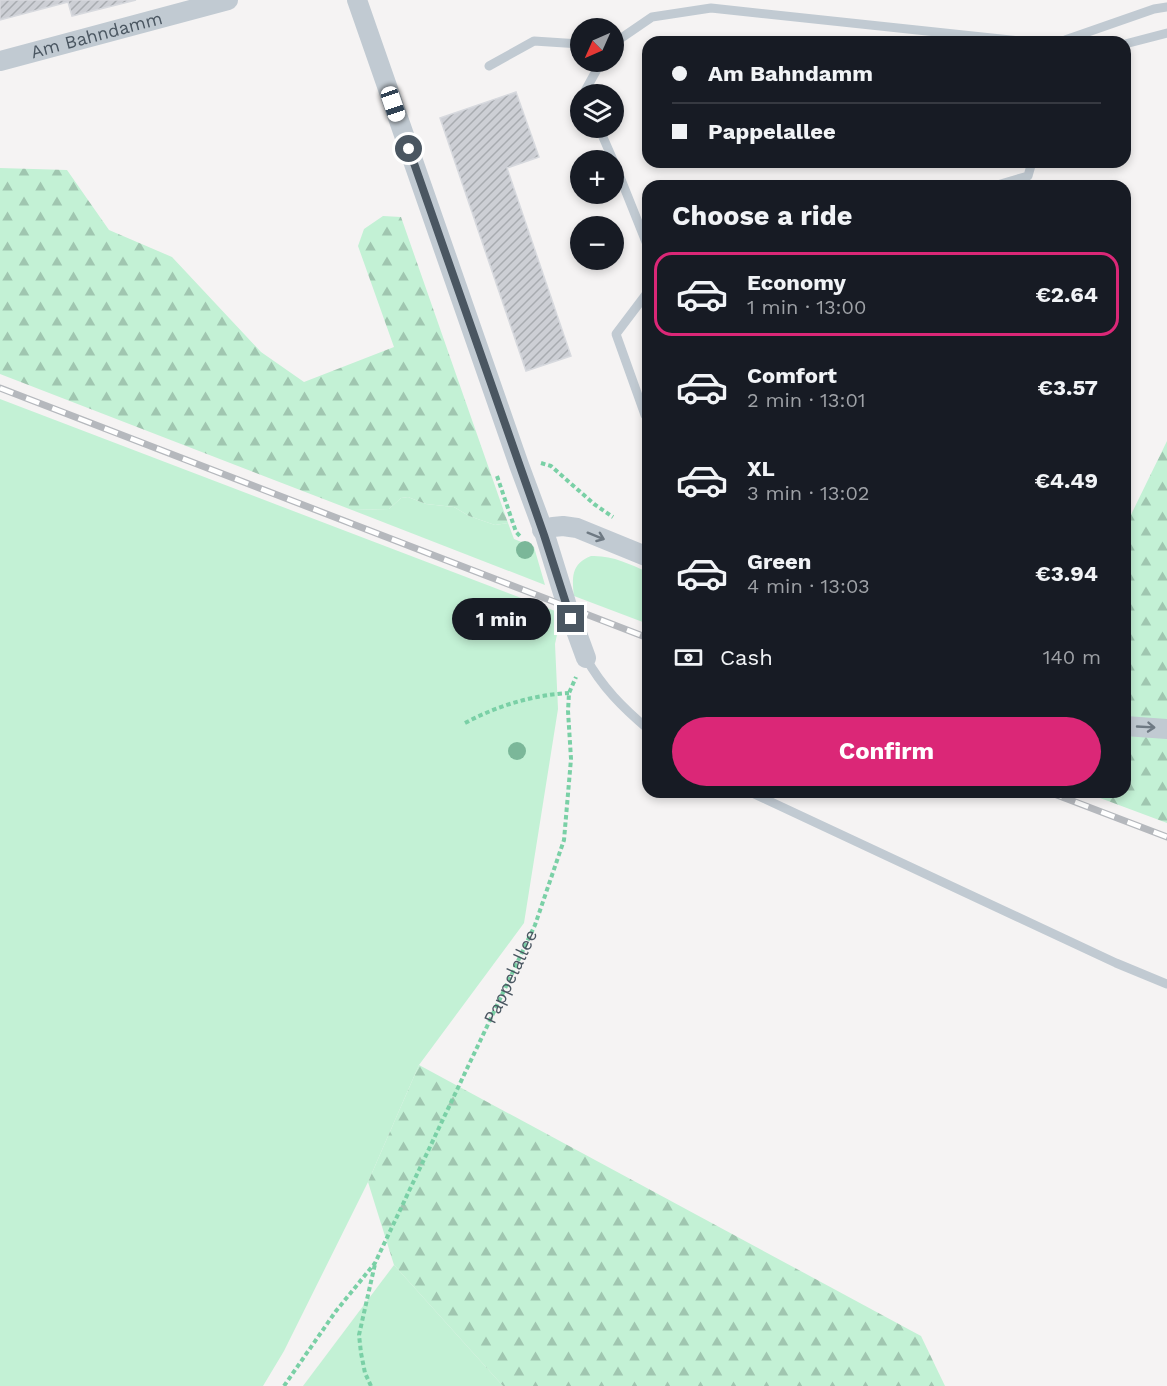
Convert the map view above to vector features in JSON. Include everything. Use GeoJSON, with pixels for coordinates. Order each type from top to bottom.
{"type":"FeatureCollection","features":[{"type":"Feature","properties":{"kind":"street","name":"Am Bahndamm"},"geometry":{"type":"LineString","coordinates":[[0,61],[228,0]]}},
{"type":"Feature","properties":{"kind":"street"},"geometry":{"type":"LineString","coordinates":[[357,0],[586,658]]}},
{"type":"Feature","properties":{"kind":"street"},"geometry":{"type":"LineString","coordinates":[[542,530],[563,526],[577,528],[642,555]]}},
{"type":"Feature","properties":{"kind":"street"},"geometry":{"type":"LineString","coordinates":[[1131,726],[1167,729]]}},
{"type":"Feature","properties":{"kind":"lane"},"geometry":{"type":"LineString","coordinates":[[1076,36],[1154,9],[1167,7]]}},
{"type":"Feature","properties":{"kind":"lane"},"geometry":{"type":"LineString","coordinates":[[624,36],[652,17],[711,8],[973,36]]}},
{"type":"Feature","properties":{"kind":"lane"},"geometry":{"type":"LineString","coordinates":[[1131,43],[1167,33]]}},
{"type":"Feature","properties":{"kind":"lane"},"geometry":{"type":"LineString","coordinates":[[489,66],[534,41],[570,43]]}},
{"type":"Feature","properties":{"kind":"lane"},"geometry":{"type":"LineString","coordinates":[[1014,180],[1028,176],[1030,168]]}},
{"type":"Feature","properties":{"kind":"lane"},"geometry":{"type":"LineString","coordinates":[[624,188],[642,232]]}},
{"type":"Feature","properties":{"kind":"lane"},"geometry":{"type":"LineString","coordinates":[[642,300],[616,334],[642,407]]}},
{"type":"Feature","properties":{"kind":"lane"},"geometry":{"type":"LineString","coordinates":[[586,658],[607,691],[642,723]]}},
{"type":"Feature","properties":{"kind":"lane"},"geometry":{"type":"LineString","coordinates":[[763,798],[1105,958],[1167,984]]}},
{"type":"Feature","properties":{"kind":"path"},"geometry":{"type":"LineString","coordinates":[[519,465],[542,462],[551,466],[594,504],[621,521]]}},
{"type":"Feature","properties":{"kind":"path","name":"Pappelallee"},"geometry":{"type":"LineString","coordinates":[[284,1386],[336,1311],[375,1263],[535,925],[564,840],[571,759],[569,693],[586,658]]}},
{"type":"Feature","properties":{"kind":"path"},"geometry":{"type":"LineString","coordinates":[[465,723],[487,711],[519,700],[569,693]]}},
{"type":"Feature","properties":{"kind":"path"},"geometry":{"type":"LineString","coordinates":[[371,1386],[361,1353],[360,1335],[375,1263]]}},
{"type":"Feature","properties":{"kind":"green space"},"geometry":{"type":"Polygon","coordinates":[[[0,168],[67,170],[109,230],[172,257],[261,352],[304,382],[394,347],[358,246],[364,229],[383,216],[401,217],[508,523],[495,525],[469,516],[454,507],[426,504],[408,497],[401,498],[389,509],[352,510],[0,374],[0,168]]]}},
{"type":"Feature","properties":{"kind":"green space"},"geometry":{"type":"Polygon","coordinates":[[[0,399],[555,611],[558,630],[555,644],[558,709],[524,923],[419,1065],[368,1182],[284,1351],[263,1386],[0,1386],[0,399]]]}},
{"type":"Feature","properties":{"kind":"green space"},"geometry":{"type":"Polygon","coordinates":[[[1167,441],[1167,823],[1100,798],[1131,798],[1131,515],[1167,441]]]}},
{"type":"Feature","properties":{"kind":"green space"},"geometry":{"type":"Polygon","coordinates":[[[408,497],[426,504],[454,507],[469,516],[495,525],[508,523],[514,539],[534,547],[545,585],[352,510],[389,509],[401,498],[408,497]]]}},
{"type":"Feature","properties":{"kind":"green space"},"geometry":{"type":"Polygon","coordinates":[[[599,556],[642,569],[642,622],[574,596],[574,572],[584,559],[599,556]]]}},
{"type":"Feature","properties":{"kind":"green space"},"geometry":{"type":"Polygon","coordinates":[[[419,1065],[921,1336],[945,1386],[503,1386],[394,1265],[368,1182],[419,1065]]]}},
{"type":"Feature","properties":{"kind":"green space"},"geometry":{"type":"Polygon","coordinates":[[[394,1265],[503,1386],[303,1386],[394,1265]]]}},
{"type":"Feature","properties":{"kind":"building"},"geometry":{"type":"Polygon","coordinates":[[[0,0],[136,0],[72,16],[68,2],[0,20],[0,0]]]}},
{"type":"Feature","properties":{"kind":"building"},"geometry":{"type":"Polygon","coordinates":[[[516,92],[539,157],[507,168],[571,356],[526,371],[440,118],[516,92]]]}},
{"type":"Feature","properties":{"kind":"railway"},"geometry":{"type":"LineString","coordinates":[[0,388],[642,636]]}},
{"type":"Feature","properties":{"kind":"railway"},"geometry":{"type":"LineString","coordinates":[[1065,798],[1167,837]]}},
{"type":"Feature","properties":{"kind":"route"},"geometry":{"type":"LineString","coordinates":[[409,149],[544,535],[571,619]]}}]}
